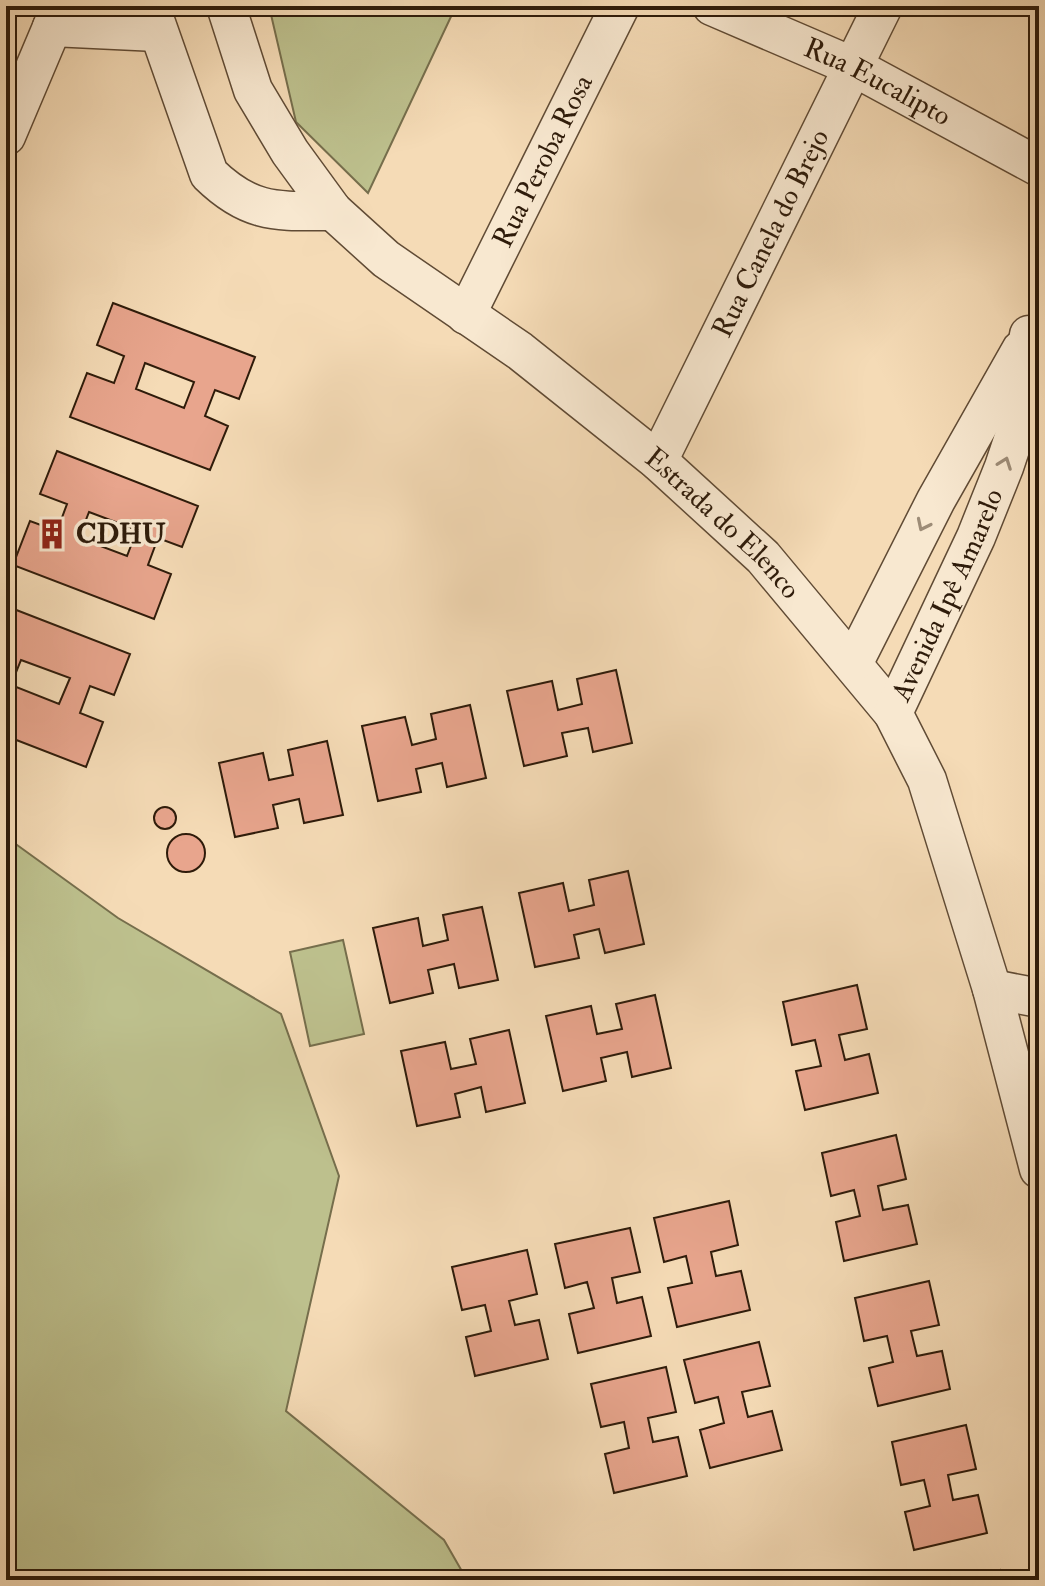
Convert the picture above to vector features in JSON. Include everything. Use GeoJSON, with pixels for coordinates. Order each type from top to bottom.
{"type":"FeatureCollection","features":[{"type":"Feature","properties":{"kind":"street","name":"Estrada do Elenco"},"geometry":{"type":"LineString","coordinates":[[226,6],[253,90],[290,152],[333,211],[386,259],[520,351],[658,461],[763,557],[854,662],[893,713],[927,780],[992,989],[1039,1169]]}},
{"type":"Feature","properties":{"kind":"street","name":"Rua Peroba Rosa"},"geometry":{"type":"LineString","coordinates":[[466,315],[620,6]]}},
{"type":"Feature","properties":{"kind":"street","name":"Rua Eucalipto"},"geometry":{"type":"LineString","coordinates":[[712,6],[854,67],[1039,167]]}},
{"type":"Feature","properties":{"kind":"street","name":"Rua Canela do Brejo"},"geometry":{"type":"LineString","coordinates":[[658,461],[883,6]]}},
{"type":"Feature","properties":{"kind":"street"},"geometry":{"type":"LineString","coordinates":[[6,136],[56,17],[153,19],[209,174],[228,193],[269,211],[333,211]]}},
{"type":"Feature","properties":{"kind":"street","name":"Avenida Ipê Amarelo"},"geometry":{"type":"LineString","coordinates":[[854,662],[936,500],[1036,324]]}},
{"type":"Feature","properties":{"kind":"street","name":"Avenida Ipê Amarelo"},"geometry":{"type":"LineString","coordinates":[[893,713],[976,537],[1004,467],[1019,422],[1036,324]]}},
{"type":"Feature","properties":{"kind":"street"},"geometry":{"type":"LineString","coordinates":[[992,989],[1039,998]]}},
{"type":"Feature","properties":{"kind":"green space"},"geometry":{"type":"Polygon","coordinates":[[[269,6],[456,6],[368,193],[296,122],[269,6]]]}},
{"type":"Feature","properties":{"kind":"green space"},"geometry":{"type":"Polygon","coordinates":[[[6,837],[118,918],[281,1014],[339,1176],[286,1411],[444,1540],[467,1580],[6,1580],[6,837]]]}},
{"type":"Feature","properties":{"kind":"green space"},"geometry":{"type":"Polygon","coordinates":[[[343,940],[364,1034],[310,1046],[290,952],[343,940]]]}},
{"type":"Feature","properties":{"kind":"building","name":"CDHU"},"geometry":{"type":"Polygon","coordinates":[[[113,303],[255,357],[239,399],[215,390],[205,416],[228,426],[210,470],[70,417],[87,373],[114,383],[124,356],[97,345],[113,303]],[[145,363],[136,389],[184,408],[194,382],[145,363]]]}},
{"type":"Feature","properties":{"kind":"building","name":"CDHU"},"geometry":{"type":"Polygon","coordinates":[[[57,451],[198,506],[182,547],[158,538],[148,565],[171,574],[154,619],[13,565],[30,521],[57,531],[67,504],[40,494],[57,451]],[[89,512],[79,538],[127,556],[137,530],[89,512]]]}},
{"type":"Feature","properties":{"kind":"building","name":"CDHU"},"geometry":{"type":"Polygon","coordinates":[[[6,606],[130,654],[114,695],[90,686],[80,713],[103,722],[86,767],[6,736],[6,606]],[[21,660],[11,685],[59,704],[70,678],[21,660]]]}},
{"type":"Feature","properties":{"kind":"building"},"geometry":{"type":"Polygon","coordinates":[[[616,670],[632,743],[593,752],[588,728],[562,733],[567,756],[524,766],[507,691],[552,681],[558,710],[582,704],[577,679],[616,670]]]}},
{"type":"Feature","properties":{"kind":"building"},"geometry":{"type":"Polygon","coordinates":[[[470,705],[486,778],[447,787],[442,763],[416,769],[421,792],[378,801],[362,726],[405,717],[412,745],[436,739],[431,714],[470,705]]]}},
{"type":"Feature","properties":{"kind":"building"},"geometry":{"type":"Polygon","coordinates":[[[327,741],[343,815],[304,823],[299,799],[273,805],[278,828],[235,837],[219,763],[263,753],[269,780],[293,775],[288,750],[327,741]]]}},
{"type":"Feature","properties":{"kind":"building"},"geometry":{"type":"Polygon","coordinates":[[[165,807],[173,810],[176,818],[173,826],[165,829],[157,826],[154,818],[157,810],[165,807]]]}},
{"type":"Feature","properties":{"kind":"building"},"geometry":{"type":"Polygon","coordinates":[[[186,834],[200,839],[205,853],[200,867],[186,872],[172,867],[167,853],[172,839],[186,834]]]}},
{"type":"Feature","properties":{"kind":"building"},"geometry":{"type":"Polygon","coordinates":[[[628,871],[644,944],[605,953],[599,929],[574,935],[579,958],[535,967],[519,893],[563,883],[569,911],[594,905],[589,880],[628,871]]]}},
{"type":"Feature","properties":{"kind":"building"},"geometry":{"type":"Polygon","coordinates":[[[482,907],[498,980],[459,988],[454,964],[428,970],[433,993],[390,1003],[373,928],[418,918],[423,946],[448,940],[443,915],[482,907]]]}},
{"type":"Feature","properties":{"kind":"building"},"geometry":{"type":"Polygon","coordinates":[[[857,985],[867,1029],[839,1035],[845,1060],[869,1054],[878,1093],[805,1110],[796,1071],[821,1066],[815,1040],[792,1045],[783,1002],[857,985]]]}},
{"type":"Feature","properties":{"kind":"building"},"geometry":{"type":"Polygon","coordinates":[[[655,995],[671,1068],[632,1077],[627,1052],[601,1058],[606,1081],[563,1091],[546,1016],[591,1006],[597,1034],[622,1029],[616,1004],[655,995]]]}},
{"type":"Feature","properties":{"kind":"building"},"geometry":{"type":"Polygon","coordinates":[[[509,1030],[525,1103],[486,1112],[481,1087],[455,1094],[460,1117],[417,1126],[401,1051],[445,1042],[451,1069],[476,1064],[470,1039],[509,1030]]]}},
{"type":"Feature","properties":{"kind":"building"},"geometry":{"type":"Polygon","coordinates":[[[896,1135],[906,1179],[878,1186],[883,1210],[908,1205],[917,1244],[844,1261],[836,1222],[860,1216],[854,1190],[831,1196],[822,1153],[896,1135]]]}},
{"type":"Feature","properties":{"kind":"building"},"geometry":{"type":"Polygon","coordinates":[[[729,1201],[738,1245],[711,1252],[716,1276],[741,1271],[750,1310],[677,1327],[668,1288],[692,1283],[686,1256],[664,1262],[654,1218],[729,1201]]]}},
{"type":"Feature","properties":{"kind":"building"},"geometry":{"type":"Polygon","coordinates":[[[630,1228],[640,1272],[612,1278],[617,1303],[642,1297],[651,1336],[578,1353],[569,1314],[594,1308],[587,1282],[565,1288],[555,1244],[630,1228]]]}},
{"type":"Feature","properties":{"kind":"building"},"geometry":{"type":"Polygon","coordinates":[[[527,1250],[537,1294],[509,1301],[515,1325],[539,1320],[548,1359],[475,1376],[466,1337],[491,1331],[485,1305],[462,1310],[452,1267],[527,1250]]]}},
{"type":"Feature","properties":{"kind":"building"},"geometry":{"type":"Polygon","coordinates":[[[929,1281],[939,1325],[911,1331],[917,1356],[942,1351],[950,1389],[878,1406],[869,1368],[893,1362],[887,1336],[864,1341],[855,1298],[929,1281]]]}},
{"type":"Feature","properties":{"kind":"building"},"geometry":{"type":"Polygon","coordinates":[[[759,1342],[770,1386],[742,1392],[748,1417],[772,1411],[782,1450],[710,1468],[700,1430],[724,1423],[718,1397],[695,1403],[684,1360],[759,1342]]]}},
{"type":"Feature","properties":{"kind":"building"},"geometry":{"type":"Polygon","coordinates":[[[666,1367],[676,1412],[648,1418],[653,1442],[678,1437],[687,1476],[614,1493],[605,1454],[629,1448],[624,1422],[601,1427],[591,1384],[666,1367]]]}},
{"type":"Feature","properties":{"kind":"building"},"geometry":{"type":"Polygon","coordinates":[[[966,1425],[976,1469],[948,1475],[953,1500],[978,1495],[987,1533],[914,1550],[905,1512],[930,1506],[924,1480],[901,1485],[892,1442],[966,1425]]]}},
{"type":"Feature","properties":{"kind":"building"},"geometry":{"type":"Polygon","coordinates":[[[1000,1570],[1003,1580],[956,1580],[1000,1570]]]}},
{"type":"Feature","properties":{"kind":"place","name":"CDHU"},"geometry":{"type":"Point","coordinates":[52,534]}}]}
